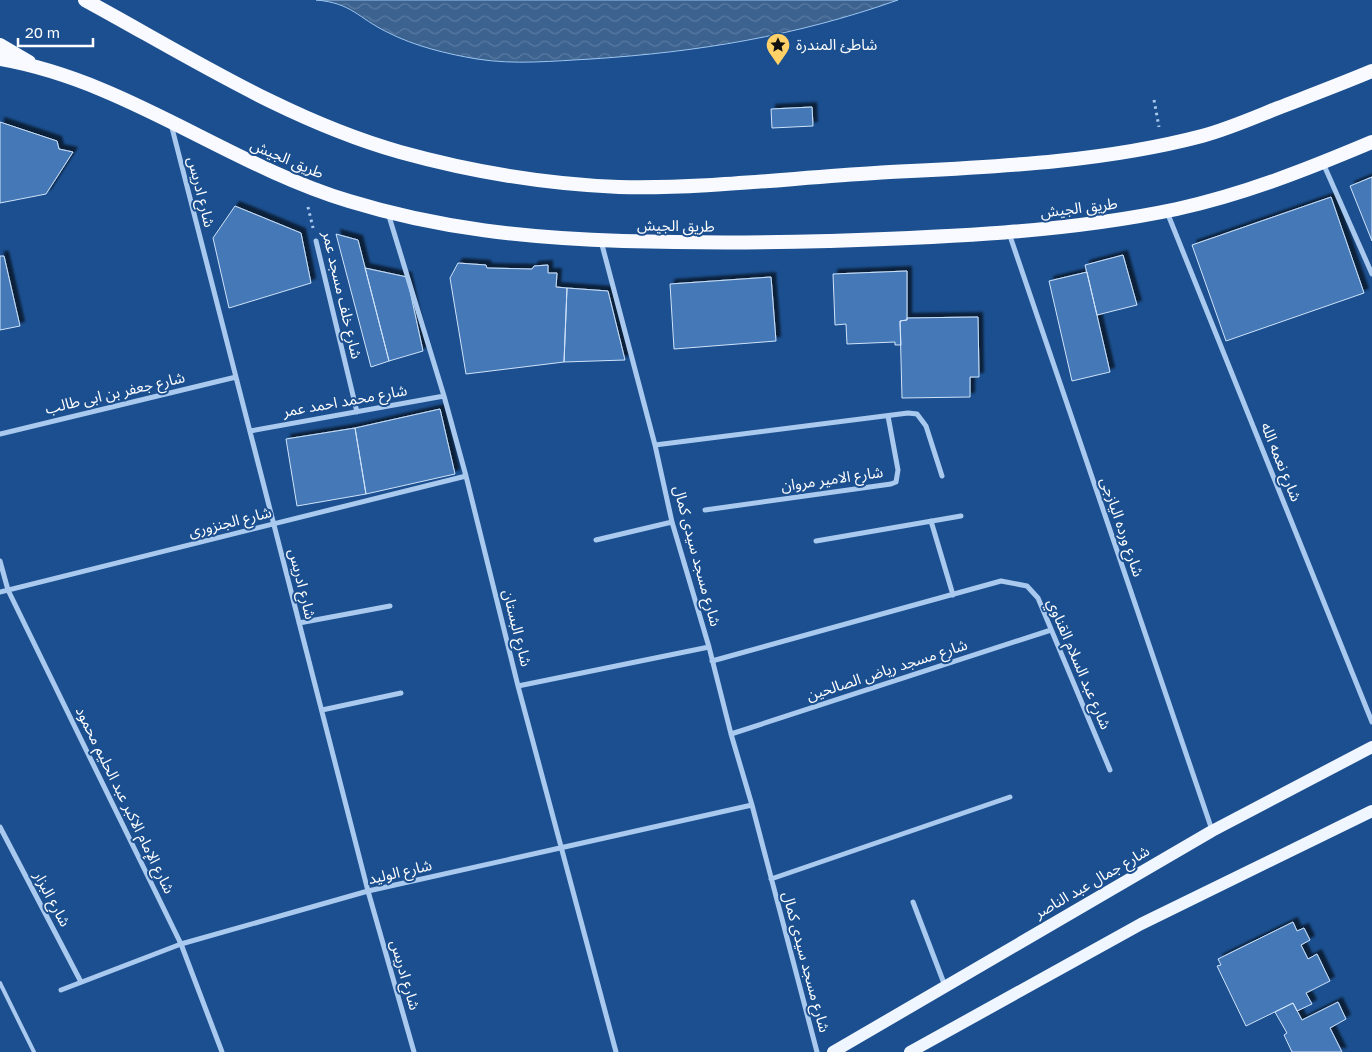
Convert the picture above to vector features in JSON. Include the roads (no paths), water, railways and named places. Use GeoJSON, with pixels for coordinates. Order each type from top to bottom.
{"type":"FeatureCollection","features":[{"type":"Feature","properties":{"kind":"highway"},"geometry":{"type":"LineString","coordinates":[[85,0],[252,93],[323,126],[397,151],[473,170],[546,182],[621,187],[710,185],[1013,165],[1083,158],[1162,145],[1206,135],[1372,71]]}},
{"type":"Feature","properties":{"kind":"highway"},"geometry":{"type":"LineString","coordinates":[[0,45],[34,66]]}},
{"type":"Feature","properties":{"kind":"highway","name":"طريق الجيش"},"geometry":{"type":"LineString","coordinates":[[0,59],[61,73],[98,87],[302,185],[345,200],[440,224],[493,233],[600,240],[804,242],[882,239],[1088,224],[1166,210],[1236,194],[1372,142]]}},
{"type":"Feature","properties":{"kind":"main road","name":"شارع جمال عبد الناصر"},"geometry":{"type":"LineString","coordinates":[[833,1052],[1212,831],[1372,747]]}},
{"type":"Feature","properties":{"kind":"main road"},"geometry":{"type":"LineString","coordinates":[[910,1052],[1141,924],[1372,811]]}},
{"type":"Feature","properties":{"kind":"street","name":"شارع ادريس"},"geometry":{"type":"LineString","coordinates":[[170,121],[368,891],[414,1052]]}},
{"type":"Feature","properties":{"kind":"street"},"geometry":{"type":"LineString","coordinates":[[1323,162],[1372,274]]}},
{"type":"Feature","properties":{"kind":"street","name":"شارع نعمه الله"},"geometry":{"type":"LineString","coordinates":[[1166,210],[1372,722]]}},
{"type":"Feature","properties":{"kind":"street","name":"شارع البستان"},"geometry":{"type":"LineString","coordinates":[[388,212],[444,396],[466,476],[518,686],[616,1052]]}},
{"type":"Feature","properties":{"kind":"street","name":"شارع ورده اليازجى"},"geometry":{"type":"LineString","coordinates":[[1008,231],[1212,831]]}},
{"type":"Feature","properties":{"kind":"street","name":"شارع مسجد سيدى كمال"},"geometry":{"type":"LineString","coordinates":[[600,240],[654,445],[672,522],[709,647],[817,1052]]}},
{"type":"Feature","properties":{"kind":"street","name":"شارع خلف مسجد عمر"},"geometry":{"type":"LineString","coordinates":[[316,241],[357,412]]}},
{"type":"Feature","properties":{"kind":"street","name":"شارع جعفر بن ابى طالب"},"geometry":{"type":"LineString","coordinates":[[0,434],[236,377]]}},
{"type":"Feature","properties":{"kind":"street","name":"شارع محمد احمد عمر"},"geometry":{"type":"LineString","coordinates":[[250,431],[444,396]]}},
{"type":"Feature","properties":{"kind":"street"},"geometry":{"type":"LineString","coordinates":[[654,445],[908,413],[918,414],[923,419],[942,476]]}},
{"type":"Feature","properties":{"kind":"street","name":"شارع الامير مروان"},"geometry":{"type":"LineString","coordinates":[[705,510],[896,482],[898,470],[888,416]]}},
{"type":"Feature","properties":{"kind":"street","name":"شارع الجنزورى"},"geometry":{"type":"LineString","coordinates":[[0,592],[466,476]]}},
{"type":"Feature","properties":{"kind":"street"},"geometry":{"type":"LineString","coordinates":[[816,541],[961,516]]}},
{"type":"Feature","properties":{"kind":"street"},"geometry":{"type":"LineString","coordinates":[[931,521],[953,596]]}},
{"type":"Feature","properties":{"kind":"street"},"geometry":{"type":"LineString","coordinates":[[596,540],[672,522]]}},
{"type":"Feature","properties":{"kind":"street","name":"شارع الإمام الاكبر عبد الحليم محمود"},"geometry":{"type":"LineString","coordinates":[[0,561],[8,590],[181,944],[222,1052]]}},
{"type":"Feature","properties":{"kind":"street","name":"شارع عبد السلام القناوي"},"geometry":{"type":"LineString","coordinates":[[712,661],[953,596],[1001,581],[1027,586],[1038,598],[1110,770]]}},
{"type":"Feature","properties":{"kind":"street"},"geometry":{"type":"LineString","coordinates":[[299,623],[390,606]]}},
{"type":"Feature","properties":{"kind":"street","name":"شارع مسجد رياض الصالحين"},"geometry":{"type":"LineString","coordinates":[[731,734],[1051,630]]}},
{"type":"Feature","properties":{"kind":"street"},"geometry":{"type":"LineString","coordinates":[[518,686],[709,647]]}},
{"type":"Feature","properties":{"kind":"street"},"geometry":{"type":"LineString","coordinates":[[322,710],[401,693]]}},
{"type":"Feature","properties":{"kind":"street","name":"شارع مسجد سيدى كمال"},"geometry":{"type":"LineString","coordinates":[[771,879],[1010,797]]}},
{"type":"Feature","properties":{"kind":"street","name":"شارع الوليد"},"geometry":{"type":"LineString","coordinates":[[61,990],[181,944],[368,891],[752,805]]}},
{"type":"Feature","properties":{"kind":"street","name":"شارع البزار"},"geometry":{"type":"LineString","coordinates":[[0,827],[81,982]]}},
{"type":"Feature","properties":{"kind":"street"},"geometry":{"type":"LineString","coordinates":[[913,902],[945,986]]}},
{"type":"Feature","properties":{"kind":"lane"},"geometry":{"type":"LineString","coordinates":[[0,984],[34,1052]]}},
{"type":"Feature","properties":{"kind":"water"},"geometry":{"type":"Polygon","coordinates":[[[316,0],[898,0],[860,13],[784,33],[708,47],[631,56],[520,62],[477,59],[431,49],[387,32],[338,4],[316,0]]]}},
{"type":"Feature","properties":{"kind":"place","name":"شاطئ المندرة"},"geometry":{"type":"Point","coordinates":[778,66]}}]}
